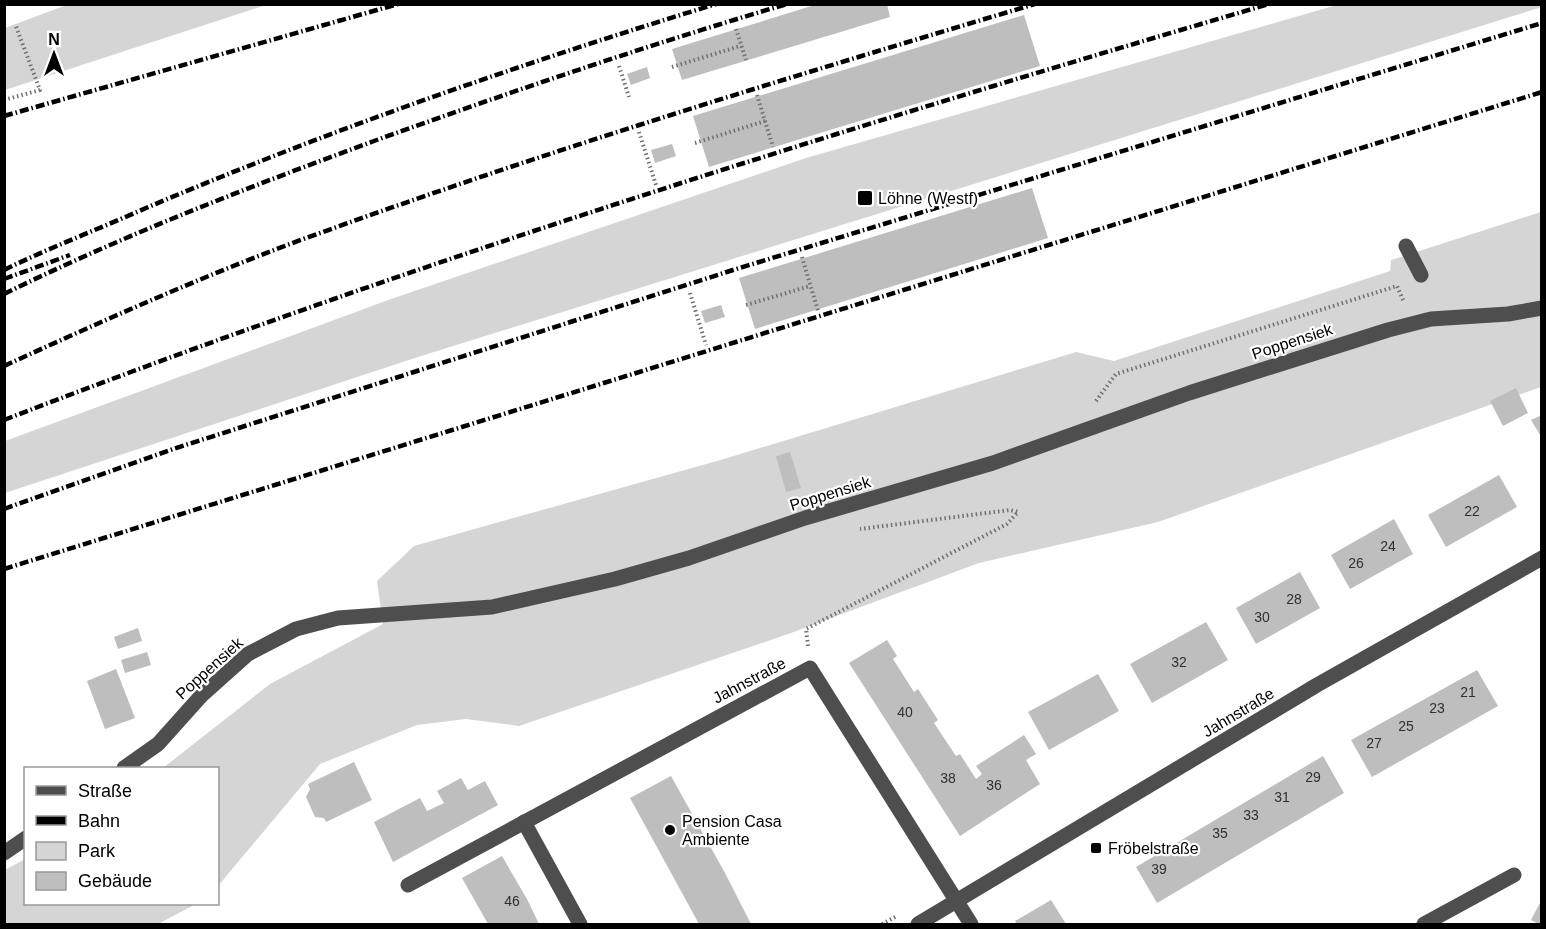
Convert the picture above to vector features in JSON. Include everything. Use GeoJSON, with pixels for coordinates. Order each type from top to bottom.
{"type":"FeatureCollection","features":[{"type":"Feature","properties":{"kind":"street"},"geometry":{"type":"LineString","coordinates":[[1406,246],[1421,275]]}},
{"type":"Feature","properties":{"kind":"street","name":"Poppensiek"},"geometry":{"type":"LineString","coordinates":[[125,767],[158,744],[201,696],[248,654],[296,629],[338,618],[492,607],[615,579],[689,558],[805,518],[1004,459],[1189,393],[1388,330],[1431,319],[1508,314],[1542,308]]}},
{"type":"Feature","properties":{"kind":"street","name":"Jahnstraße"},"geometry":{"type":"LineString","coordinates":[[918,924],[957,903],[1317,685],[1542,558]]}},
{"type":"Feature","properties":{"kind":"street","name":"Jahnstraße"},"geometry":{"type":"LineString","coordinates":[[408,885],[810,668],[957,903]]}},
{"type":"Feature","properties":{"kind":"street"},"geometry":{"type":"LineString","coordinates":[[524,822],[580,924]]}},
{"type":"Feature","properties":{"kind":"street"},"geometry":{"type":"LineString","coordinates":[[4,853],[24,839]]}},
{"type":"Feature","properties":{"kind":"street"},"geometry":{"type":"LineString","coordinates":[[1424,924],[1514,875]]}},
{"type":"Feature","properties":{"kind":"street"},"geometry":{"type":"LineString","coordinates":[[957,903],[971,924]]}},
{"type":"Feature","properties":{"kind":"path"},"geometry":{"type":"LineString","coordinates":[[4,100],[40,90],[15,24]]}},
{"type":"Feature","properties":{"kind":"path"},"geometry":{"type":"LineString","coordinates":[[736,29],[746,60]]}},
{"type":"Feature","properties":{"kind":"path"},"geometry":{"type":"LineString","coordinates":[[672,68],[741,46]]}},
{"type":"Feature","properties":{"kind":"path"},"geometry":{"type":"LineString","coordinates":[[619,66],[626,80],[629,97]]}},
{"type":"Feature","properties":{"kind":"path"},"geometry":{"type":"LineString","coordinates":[[757,95],[773,147]]}},
{"type":"Feature","properties":{"kind":"path"},"geometry":{"type":"LineString","coordinates":[[695,143],[765,121]]}},
{"type":"Feature","properties":{"kind":"path"},"geometry":{"type":"LineString","coordinates":[[639,132],[650,158],[656,185]]}},
{"type":"Feature","properties":{"kind":"path"},"geometry":{"type":"LineString","coordinates":[[802,257],[818,311]]}},
{"type":"Feature","properties":{"kind":"path"},"geometry":{"type":"LineString","coordinates":[[746,305],[810,286]]}},
{"type":"Feature","properties":{"kind":"path"},"geometry":{"type":"LineString","coordinates":[[1092,406],[1116,374],[1397,286],[1402,302],[1431,319]]}},
{"type":"Feature","properties":{"kind":"path"},"geometry":{"type":"LineString","coordinates":[[690,293],[700,318],[706,345]]}},
{"type":"Feature","properties":{"kind":"path"},"geometry":{"type":"LineString","coordinates":[[810,668],[807,630],[1007,524],[1018,512],[1010,510],[853,529]]}},
{"type":"Feature","properties":{"kind":"green space"},"geometry":{"type":"Polygon","coordinates":[[[69,4],[266,5],[5,90],[5,28],[69,4]]]}},
{"type":"Feature","properties":{"kind":"green space"},"geometry":{"type":"Polygon","coordinates":[[[1541,4],[1542,7],[421,356],[5,493],[5,441],[391,299],[806,158],[1337,5],[1541,4]]]}},
{"type":"Feature","properties":{"kind":"green space"},"geometry":{"type":"Polygon","coordinates":[[[1541,212],[1541,387],[1158,522],[979,563],[791,633],[519,726],[466,719],[417,725],[320,764],[219,885],[219,767],[164,767],[270,684],[383,624],[377,581],[414,546],[724,459],[1076,352],[1114,361],[1390,271],[1391,260],[1541,212]]]}},
{"type":"Feature","properties":{"kind":"green space"},"geometry":{"type":"Polygon","coordinates":[[[24,860],[24,905],[194,905],[158,924],[5,924],[5,870],[24,860]]]}},
{"type":"Feature","properties":{"kind":"building"},"geometry":{"type":"Polygon","coordinates":[[[818,4],[887,4],[890,17],[682,80],[672,49],[818,4]]]}},
{"type":"Feature","properties":{"kind":"building"},"geometry":{"type":"Polygon","coordinates":[[[1024,15],[1040,66],[709,167],[693,116],[1024,15]]]}},
{"type":"Feature","properties":{"kind":"building"},"geometry":{"type":"Polygon","coordinates":[[[647,67],[650,78],[631,85],[627,74],[647,67]]]}},
{"type":"Feature","properties":{"kind":"building"},"geometry":{"type":"Polygon","coordinates":[[[672,144],[676,156],[655,163],[651,150],[672,144]]]}},
{"type":"Feature","properties":{"kind":"building"},"geometry":{"type":"Polygon","coordinates":[[[1032,188],[1048,238],[755,329],[739,278],[1032,188]]]}},
{"type":"Feature","properties":{"kind":"building"},"geometry":{"type":"Polygon","coordinates":[[[721,305],[725,317],[705,323],[701,311],[721,305]]]}},
{"type":"Feature","properties":{"kind":"building"},"geometry":{"type":"Polygon","coordinates":[[[1516,388],[1528,413],[1503,426],[1490,401],[1516,388]]]}},
{"type":"Feature","properties":{"kind":"building"},"geometry":{"type":"Polygon","coordinates":[[[1542,415],[1542,438],[1531,420],[1542,415]]]}},
{"type":"Feature","properties":{"kind":"building"},"geometry":{"type":"Polygon","coordinates":[[[790,452],[801,488],[786,492],[776,456],[790,452]]]}},
{"type":"Feature","properties":{"kind":"building"},"geometry":{"type":"Polygon","coordinates":[[[1499,475],[1517,507],[1446,547],[1428,515],[1499,475]]]}},
{"type":"Feature","properties":{"kind":"building"},"geometry":{"type":"Polygon","coordinates":[[[1394,519],[1413,554],[1350,589],[1331,555],[1394,519]]]}},
{"type":"Feature","properties":{"kind":"building"},"geometry":{"type":"Polygon","coordinates":[[[1300,572],[1320,608],[1256,644],[1236,608],[1300,572]]]}},
{"type":"Feature","properties":{"kind":"building"},"geometry":{"type":"Polygon","coordinates":[[[1206,622],[1228,660],[1152,703],[1130,664],[1206,622]]]}},
{"type":"Feature","properties":{"kind":"building"},"geometry":{"type":"Polygon","coordinates":[[[138,628],[142,641],[118,649],[114,637],[138,628]]]}},
{"type":"Feature","properties":{"kind":"building"},"geometry":{"type":"Polygon","coordinates":[[[887,640],[897,656],[893,659],[914,692],[918,689],[938,720],[934,723],[956,756],[960,754],[976,779],[982,774],[976,766],[1024,735],[1036,754],[1026,760],[1040,784],[960,836],[849,663],[887,640]]]}},
{"type":"Feature","properties":{"kind":"building"},"geometry":{"type":"Polygon","coordinates":[[[147,652],[151,665],[125,673],[121,660],[147,652]]]}},
{"type":"Feature","properties":{"kind":"building"},"geometry":{"type":"Polygon","coordinates":[[[116,669],[135,718],[105,729],[87,681],[116,669]]]}},
{"type":"Feature","properties":{"kind":"building"},"geometry":{"type":"Polygon","coordinates":[[[1477,670],[1498,706],[1372,777],[1351,740],[1477,670]]]}},
{"type":"Feature","properties":{"kind":"building"},"geometry":{"type":"Polygon","coordinates":[[[1098,674],[1119,711],[1049,750],[1028,712],[1098,674]]]}},
{"type":"Feature","properties":{"kind":"building"},"geometry":{"type":"Polygon","coordinates":[[[1323,756],[1344,793],[1157,903],[1136,867],[1323,756]]]}},
{"type":"Feature","properties":{"kind":"building"},"geometry":{"type":"Polygon","coordinates":[[[354,762],[372,800],[326,822],[324,818],[315,817],[306,797],[310,789],[308,784],[354,762]]]}},
{"type":"Feature","properties":{"kind":"building"},"geometry":{"type":"Polygon","coordinates":[[[671,776],[751,924],[699,924],[630,798],[671,776]]]}},
{"type":"Feature","properties":{"kind":"building"},"geometry":{"type":"Polygon","coordinates":[[[461,778],[468,790],[485,781],[498,805],[393,862],[374,822],[420,798],[427,811],[444,803],[437,791],[461,778]]]}},
{"type":"Feature","properties":{"kind":"building"},"geometry":{"type":"Polygon","coordinates":[[[502,856],[539,924],[488,924],[462,878],[502,856]]]}},
{"type":"Feature","properties":{"kind":"building"},"geometry":{"type":"Polygon","coordinates":[[[1542,899],[1542,924],[1539,924],[1531,920],[1542,899]]]}},
{"type":"Feature","properties":{"kind":"building"},"geometry":{"type":"Polygon","coordinates":[[[1051,900],[1066,924],[1017,924],[1015,921],[1051,900]]]}},
{"type":"Feature","properties":{"kind":"railway"},"geometry":{"type":"LineString","coordinates":[[4,116],[398,4]]}},
{"type":"Feature","properties":{"kind":"railway"},"geometry":{"type":"LineString","coordinates":[[4,270],[216,179],[357,124],[428,98],[716,4]]}},
{"type":"Feature","properties":{"kind":"railway"},"geometry":{"type":"LineString","coordinates":[[4,294],[49,272],[187,213],[374,141],[579,70],[787,4]]}},
{"type":"Feature","properties":{"kind":"railway"},"geometry":{"type":"LineString","coordinates":[[4,366],[209,276],[292,243],[421,197],[683,111],[1035,4]]}},
{"type":"Feature","properties":{"kind":"railway"},"geometry":{"type":"LineString","coordinates":[[4,420],[316,305],[632,199],[950,99],[1269,4]]}},
{"type":"Feature","properties":{"kind":"railway"},"geometry":{"type":"LineString","coordinates":[[4,509],[173,449],[733,270],[1542,23]]}},
{"type":"Feature","properties":{"kind":"railway"},"geometry":{"type":"LineString","coordinates":[[4,569],[1542,92]]}},
{"type":"Feature","properties":{"kind":"railway"},"geometry":{"type":"LineString","coordinates":[[4,279],[70,255]]}},
{"type":"Feature","properties":{"kind":"place","name":"Löhne (Westf)"},"geometry":{"type":"Point","coordinates":[865,198]}},
{"type":"Feature","properties":{"kind":"place","name":"Pension Casa Ambiente"},"geometry":{"type":"Point","coordinates":[670,830]}},
{"type":"Feature","properties":{"kind":"place","name":"Fröbelstraße"},"geometry":{"type":"Point","coordinates":[1096,848]}}]}
